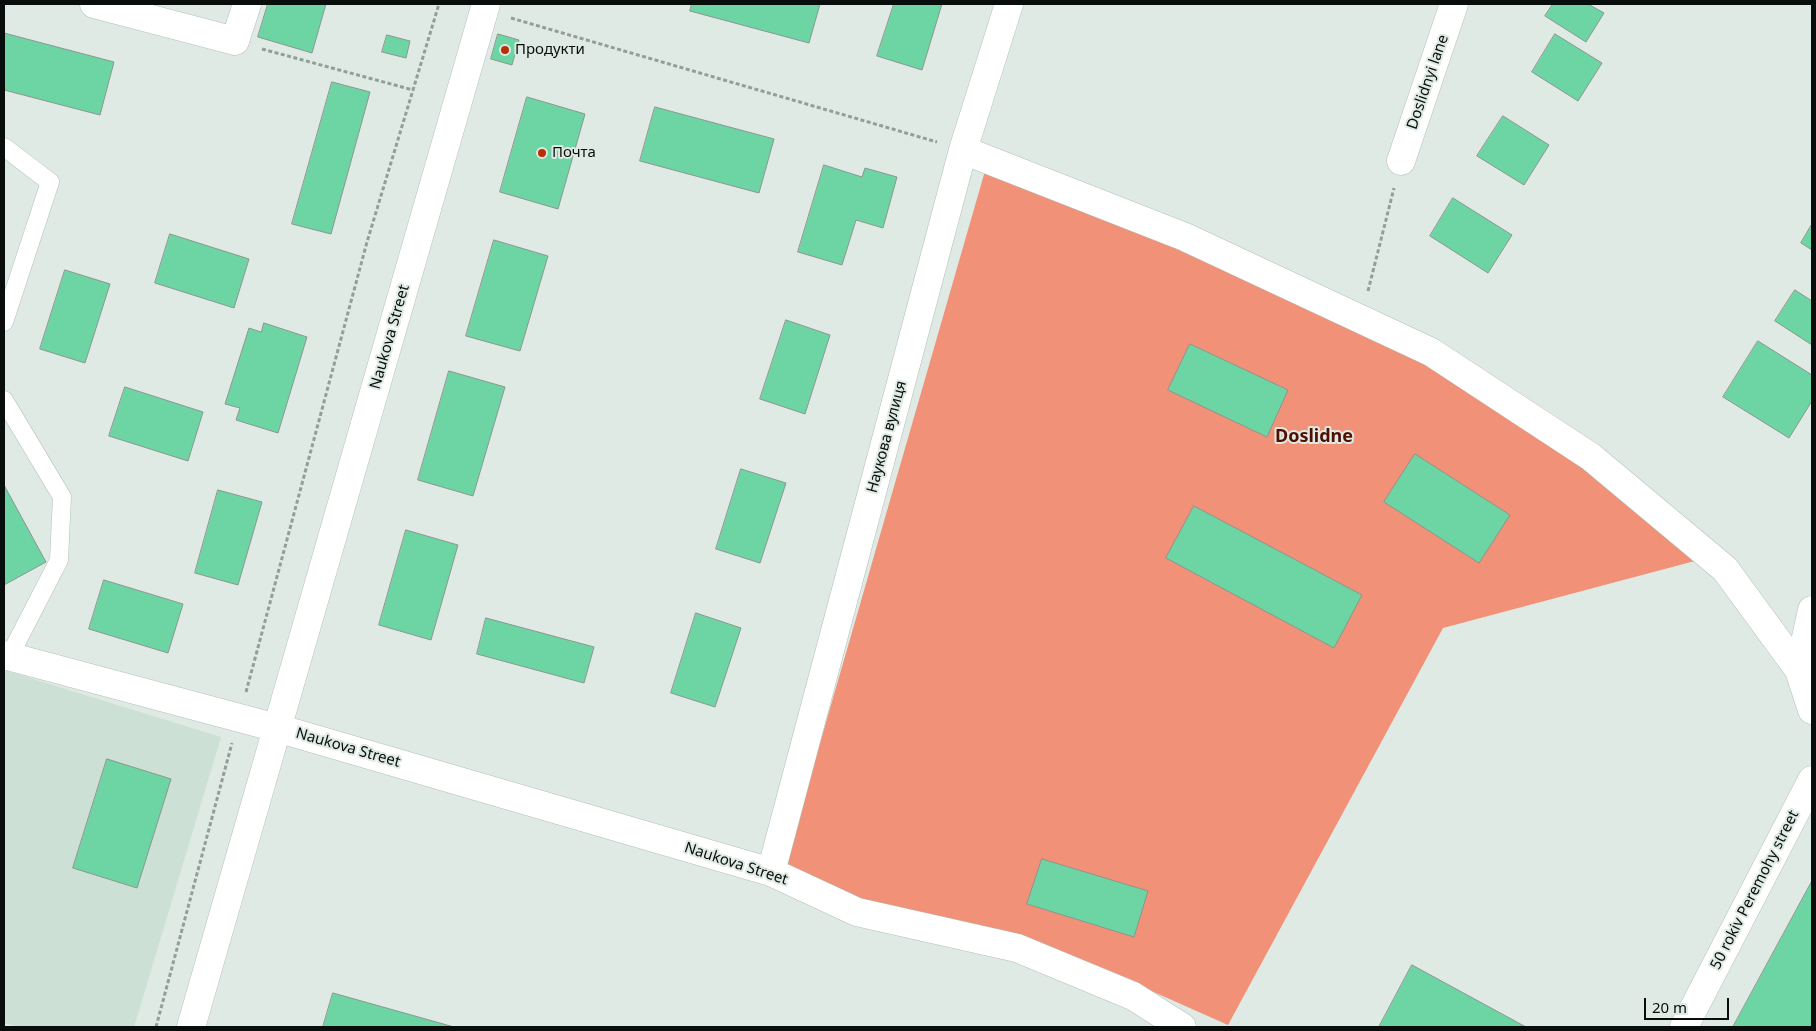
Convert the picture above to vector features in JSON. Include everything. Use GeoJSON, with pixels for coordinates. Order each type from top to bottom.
{"type":"FeatureCollection","features":[{"type":"Feature","properties":{"kind":"street"},"geometry":{"type":"LineString","coordinates":[[94,4],[235,41],[246,4]]}},
{"type":"Feature","properties":{"kind":"street","name":"Наукова вулиця"},"geometry":{"type":"LineString","coordinates":[[771,872],[963,150],[1009,4]]}},
{"type":"Feature","properties":{"kind":"street","name":"Doslidnyi lane"},"geometry":{"type":"LineString","coordinates":[[1401,161],[1454,4]]}},
{"type":"Feature","properties":{"kind":"street","name":"Naukova Street"},"geometry":{"type":"LineString","coordinates":[[191,1027],[485,7]]}},
{"type":"Feature","properties":{"kind":"street"},"geometry":{"type":"LineString","coordinates":[[963,150],[1185,237],[1431,352],[1591,457],[1725,569],[1799,670],[1812,710]]}},
{"type":"Feature","properties":{"kind":"street"},"geometry":{"type":"LineString","coordinates":[[1799,670],[1812,610]]}},
{"type":"Feature","properties":{"kind":"street","name":"Naukova Street"},"geometry":{"type":"LineString","coordinates":[[6,656],[277,728],[771,872],[857,912],[1017,948],[1133,996],[1182,1027]]}},
{"type":"Feature","properties":{"kind":"street","name":"50 rokiv Peremohy street"},"geometry":{"type":"LineString","coordinates":[[1684,1027],[1812,780]]}},
{"type":"Feature","properties":{"kind":"lane"},"geometry":{"type":"LineString","coordinates":[[4,147],[50,182],[4,322]]}},
{"type":"Feature","properties":{"kind":"lane"},"geometry":{"type":"LineString","coordinates":[[4,400],[62,497],[58,560],[6,656]]}},
{"type":"Feature","properties":{"kind":"path"},"geometry":{"type":"LineString","coordinates":[[156,1027],[367,242],[439,4]]}},
{"type":"Feature","properties":{"kind":"path"},"geometry":{"type":"LineString","coordinates":[[485,7],[963,150]]}},
{"type":"Feature","properties":{"kind":"path"},"geometry":{"type":"LineString","coordinates":[[235,41],[413,90]]}},
{"type":"Feature","properties":{"kind":"path"},"geometry":{"type":"LineString","coordinates":[[1361,320],[1401,161]]}},
{"type":"Feature","properties":{"kind":"shaded area"},"geometry":{"type":"Polygon","coordinates":[[[985,171],[1178,245],[1423,361],[1583,465],[1706,558],[1443,628],[1228,1025],[1138,985],[859,901],[784,868],[985,171]]]}},
{"type":"Feature","properties":{"kind":"shaded area"},"geometry":{"type":"Polygon","coordinates":[[[4,670],[221,737],[134,1027],[19,1027],[4,1023],[4,670]]]}},
{"type":"Feature","properties":{"kind":"building"},"geometry":{"type":"Polygon","coordinates":[[[268,4],[326,4],[312,53],[258,37],[268,4]]]}},
{"type":"Feature","properties":{"kind":"building"},"geometry":{"type":"Polygon","coordinates":[[[692,4],[820,4],[809,43],[690,11],[692,4]]]}},
{"type":"Feature","properties":{"kind":"building"},"geometry":{"type":"Polygon","coordinates":[[[894,4],[942,4],[922,70],[877,56],[894,4]]]}},
{"type":"Feature","properties":{"kind":"building"},"geometry":{"type":"Polygon","coordinates":[[[1553,4],[1588,4],[1604,13],[1586,42],[1545,16],[1553,4]]]}},
{"type":"Feature","properties":{"kind":"building"},"geometry":{"type":"Polygon","coordinates":[[[4,33],[114,62],[100,115],[4,90],[4,33]]]}},
{"type":"Feature","properties":{"kind":"building","name":"Продукти"},"geometry":{"type":"Polygon","coordinates":[[[498,34],[519,40],[512,65],[491,59],[498,34]]]}},
{"type":"Feature","properties":{"kind":"building"},"geometry":{"type":"Polygon","coordinates":[[[1555,34],[1602,63],[1578,101],[1532,72],[1555,34]]]}},
{"type":"Feature","properties":{"kind":"building"},"geometry":{"type":"Polygon","coordinates":[[[387,35],[410,41],[406,58],[382,52],[387,35]]]}},
{"type":"Feature","properties":{"kind":"building"},"geometry":{"type":"Polygon","coordinates":[[[332,82],[370,92],[331,234],[292,224],[332,82]]]}},
{"type":"Feature","properties":{"kind":"building","name":"Почта"},"geometry":{"type":"Polygon","coordinates":[[[527,97],[585,114],[558,209],[500,192],[527,97]]]}},
{"type":"Feature","properties":{"kind":"building"},"geometry":{"type":"Polygon","coordinates":[[[655,107],[774,139],[759,193],[640,161],[655,107]]]}},
{"type":"Feature","properties":{"kind":"building"},"geometry":{"type":"Polygon","coordinates":[[[1503,116],[1549,145],[1524,185],[1477,156],[1503,116]]]}},
{"type":"Feature","properties":{"kind":"building"},"geometry":{"type":"Polygon","coordinates":[[[824,165],[862,177],[865,168],[897,177],[883,228],[856,220],[842,265],[798,252],[824,165]]]}},
{"type":"Feature","properties":{"kind":"building"},"geometry":{"type":"Polygon","coordinates":[[[1453,198],[1512,235],[1488,273],[1430,236],[1453,198]]]}},
{"type":"Feature","properties":{"kind":"building"},"geometry":{"type":"Polygon","coordinates":[[[1812,224],[1812,250],[1801,243],[1812,224]]]}},
{"type":"Feature","properties":{"kind":"building"},"geometry":{"type":"Polygon","coordinates":[[[170,234],[249,259],[234,308],[155,283],[170,234]]]}},
{"type":"Feature","properties":{"kind":"building"},"geometry":{"type":"Polygon","coordinates":[[[494,240],[548,256],[520,351],[466,336],[494,240]]]}},
{"type":"Feature","properties":{"kind":"building"},"geometry":{"type":"Polygon","coordinates":[[[65,270],[110,284],[85,363],[40,349],[65,270]]]}},
{"type":"Feature","properties":{"kind":"building"},"geometry":{"type":"Polygon","coordinates":[[[1795,290],[1812,301],[1812,345],[1775,321],[1795,290]]]}},
{"type":"Feature","properties":{"kind":"building"},"geometry":{"type":"Polygon","coordinates":[[[786,320],[830,335],[805,414],[760,399],[786,320]]]}},
{"type":"Feature","properties":{"kind":"building"},"geometry":{"type":"Polygon","coordinates":[[[264,323],[307,337],[278,433],[236,420],[240,408],[225,404],[249,328],[261,332],[264,323]]]}},
{"type":"Feature","properties":{"kind":"building"},"geometry":{"type":"Polygon","coordinates":[[[1758,341],[1812,375],[1812,401],[1789,438],[1723,397],[1758,341]]]}},
{"type":"Feature","properties":{"kind":"building"},"geometry":{"type":"Polygon","coordinates":[[[1190,344],[1288,390],[1267,437],[1168,390],[1190,344]]]}},
{"type":"Feature","properties":{"kind":"building"},"geometry":{"type":"Polygon","coordinates":[[[449,371],[505,387],[473,496],[418,480],[449,371]]]}},
{"type":"Feature","properties":{"kind":"building"},"geometry":{"type":"Polygon","coordinates":[[[125,387],[203,412],[188,461],[109,436],[125,387]]]}},
{"type":"Feature","properties":{"kind":"building"},"geometry":{"type":"Polygon","coordinates":[[[1415,454],[1510,515],[1479,563],[1384,502],[1415,454]]]}},
{"type":"Feature","properties":{"kind":"building"},"geometry":{"type":"Polygon","coordinates":[[[741,469],[786,483],[760,563],[716,549],[741,469]]]}},
{"type":"Feature","properties":{"kind":"building"},"geometry":{"type":"Polygon","coordinates":[[[4,485],[46,562],[4,585],[4,485]]]}},
{"type":"Feature","properties":{"kind":"building"},"geometry":{"type":"Polygon","coordinates":[[[218,490],[262,502],[238,585],[195,573],[218,490]]]}},
{"type":"Feature","properties":{"kind":"building"},"geometry":{"type":"Polygon","coordinates":[[[1194,506],[1362,595],[1334,648],[1166,558],[1194,506]]]}},
{"type":"Feature","properties":{"kind":"building"},"geometry":{"type":"Polygon","coordinates":[[[406,530],[458,545],[431,640],[379,625],[406,530]]]}},
{"type":"Feature","properties":{"kind":"building"},"geometry":{"type":"Polygon","coordinates":[[[104,580],[183,604],[168,653],[89,629],[104,580]]]}},
{"type":"Feature","properties":{"kind":"building"},"geometry":{"type":"Polygon","coordinates":[[[696,613],[741,628],[715,707],[671,693],[696,613]]]}},
{"type":"Feature","properties":{"kind":"building"},"geometry":{"type":"Polygon","coordinates":[[[486,618],[594,647],[584,683],[477,654],[486,618]]]}},
{"type":"Feature","properties":{"kind":"building"},"geometry":{"type":"Polygon","coordinates":[[[107,759],[171,779],[137,888],[73,868],[107,759]]]}},
{"type":"Feature","properties":{"kind":"building"},"geometry":{"type":"Polygon","coordinates":[[[1042,859],[1148,891],[1134,937],[1027,904],[1042,859]]]}},
{"type":"Feature","properties":{"kind":"building"},"geometry":{"type":"Polygon","coordinates":[[[1812,881],[1812,1027],[1733,1027],[1812,881]]]}},
{"type":"Feature","properties":{"kind":"building"},"geometry":{"type":"Polygon","coordinates":[[[1412,965],[1526,1027],[1379,1027],[1412,965]]]}},
{"type":"Feature","properties":{"kind":"building"},"geometry":{"type":"Polygon","coordinates":[[[333,993],[454,1027],[323,1027],[333,993]]]}},
{"type":"Feature","properties":{"kind":"place","name":"Продукти"},"geometry":{"type":"Point","coordinates":[505,50]}},
{"type":"Feature","properties":{"kind":"place","name":"Почта"},"geometry":{"type":"Point","coordinates":[542,153]}},
{"type":"Feature","properties":{"kind":"district","name":"Doslidne"},"geometry":{"type":"Point","coordinates":[1314,437]}}]}
